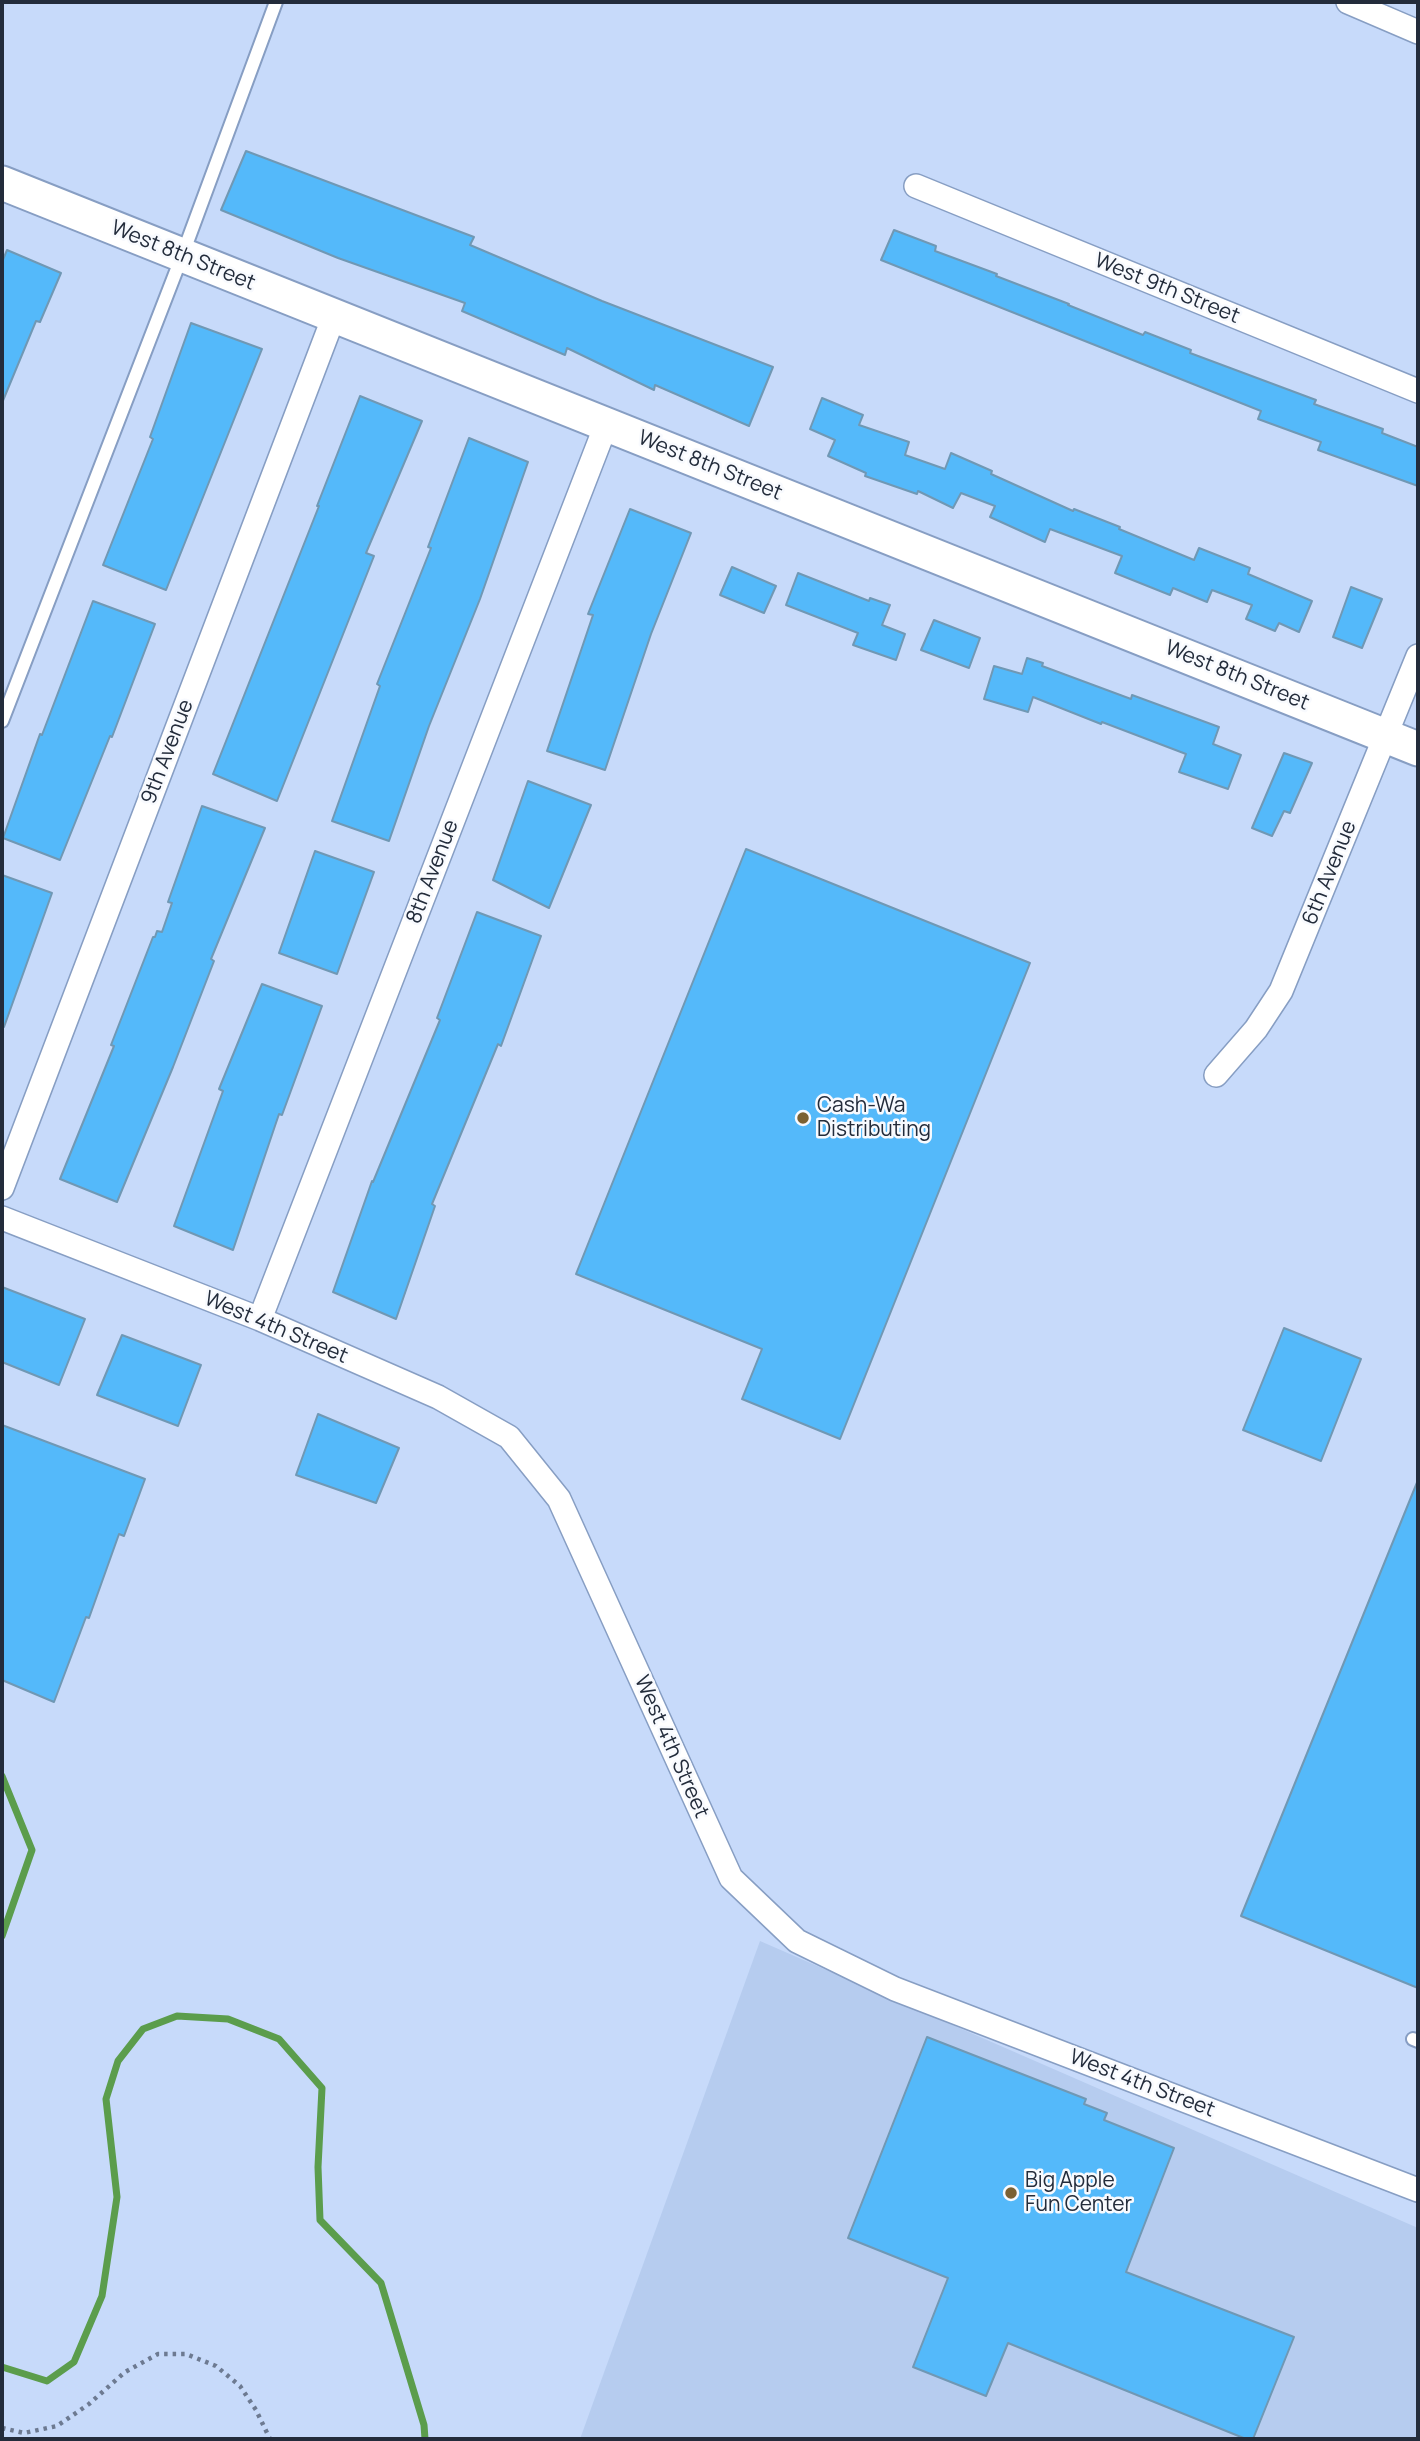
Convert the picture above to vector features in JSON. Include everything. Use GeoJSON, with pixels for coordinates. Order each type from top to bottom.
{"type":"FeatureCollection","features":[{"type":"Feature","properties":{"kind":"street"},"geometry":{"type":"LineString","coordinates":[[1348,2],[1418,32]]}},
{"type":"Feature","properties":{"kind":"street","name":"West 8th Street"},"geometry":{"type":"LineString","coordinates":[[2,183],[1418,749]]}},
{"type":"Feature","properties":{"kind":"street","name":"West 9th Street"},"geometry":{"type":"LineString","coordinates":[[916,186],[1418,391]]}},
{"type":"Feature","properties":{"kind":"street","name":"9th Avenue"},"geometry":{"type":"LineString","coordinates":[[2,1188],[334,316]]}},
{"type":"Feature","properties":{"kind":"street","name":"8th Avenue"},"geometry":{"type":"LineString","coordinates":[[260,1319],[606,425]]}},
{"type":"Feature","properties":{"kind":"street","name":"6th Avenue"},"geometry":{"type":"LineString","coordinates":[[1216,1075],[1256,1029],[1281,991],[1418,656]]}},
{"type":"Feature","properties":{"kind":"street","name":"West 4th Street"},"geometry":{"type":"LineString","coordinates":[[2,1218],[260,1319],[438,1397],[509,1437],[559,1499],[732,1878],[797,1941],[895,1989],[1418,2190]]}},
{"type":"Feature","properties":{"kind":"lane"},"geometry":{"type":"LineString","coordinates":[[2,721],[182,256],[276,2]]}},
{"type":"Feature","properties":{"kind":"path"},"geometry":{"type":"LineString","coordinates":[[2,2428],[24,2433],[57,2426],[89,2404],[125,2372],[158,2354],[186,2354],[216,2366],[240,2386],[256,2410],[270,2439]]}},
{"type":"Feature","properties":{"kind":"shaded area"},"geometry":{"type":"Polygon","coordinates":[[[760,1941],[1418,2228],[1418,2439],[580,2439],[760,1941]]]}},
{"type":"Feature","properties":{"kind":"building"},"geometry":{"type":"Polygon","coordinates":[[[246,151],[474,237],[470,245],[602,301],[773,367],[749,426],[655,385],[654,390],[567,348],[565,355],[462,311],[465,303],[338,258],[221,210],[246,151]]]}},
{"type":"Feature","properties":{"kind":"building"},"geometry":{"type":"Polygon","coordinates":[[[894,230],[936,246],[935,251],[997,274],[996,276],[1143,335],[1145,332],[1191,350],[1190,353],[1316,400],[1314,404],[1383,429],[1382,433],[1418,447],[1418,486],[1318,450],[1321,442],[1258,419],[1261,411],[881,260],[894,230]]]}},
{"type":"Feature","properties":{"kind":"building"},"geometry":{"type":"Polygon","coordinates":[[[7,250],[61,273],[40,322],[36,321],[2,403],[2,262],[7,250]]]}},
{"type":"Feature","properties":{"kind":"building"},"geometry":{"type":"Polygon","coordinates":[[[191,323],[262,349],[166,590],[103,565],[153,439],[150,437],[191,323]]]}},
{"type":"Feature","properties":{"kind":"building"},"geometry":{"type":"Polygon","coordinates":[[[360,396],[422,421],[366,553],[374,556],[277,801],[213,774],[360,396]]]}},
{"type":"Feature","properties":{"kind":"building"},"geometry":{"type":"Polygon","coordinates":[[[822,398],[863,415],[859,425],[909,442],[905,455],[945,469],[951,453],[1073,511],[1074,509],[1120,527],[1119,529],[1194,560],[1199,548],[1250,568],[1248,574],[1312,601],[1299,632],[1279,623],[1275,631],[1246,619],[1252,605],[1212,590],[1207,602],[1173,588],[1170,595],[1115,573],[1122,556],[1050,529],[1045,542],[990,517],[995,506],[961,493],[953,508],[918,491],[917,494],[865,476],[866,473],[828,456],[835,440],[810,429],[822,398]]]}},
{"type":"Feature","properties":{"kind":"building"},"geometry":{"type":"Polygon","coordinates":[[[469,438],[528,462],[480,599],[429,726],[389,841],[332,821],[380,686],[377,684],[431,548],[428,547],[469,438]]]}},
{"type":"Feature","properties":{"kind":"building"},"geometry":{"type":"Polygon","coordinates":[[[630,509],[691,533],[651,634],[605,770],[547,751],[593,615],[588,614],[630,509]]]}},
{"type":"Feature","properties":{"kind":"building"},"geometry":{"type":"Polygon","coordinates":[[[732,567],[776,586],[764,613],[720,595],[732,567]]]}},
{"type":"Feature","properties":{"kind":"building"},"geometry":{"type":"Polygon","coordinates":[[[798,573],[869,601],[870,598],[890,605],[882,625],[905,634],[896,660],[853,645],[858,633],[786,605],[798,573]]]}},
{"type":"Feature","properties":{"kind":"building"},"geometry":{"type":"Polygon","coordinates":[[[1351,587],[1382,599],[1362,648],[1333,637],[1351,587]]]}},
{"type":"Feature","properties":{"kind":"building"},"geometry":{"type":"Polygon","coordinates":[[[93,601],[155,624],[112,737],[110,736],[60,860],[3,838],[40,734],[42,735],[93,601]]]}},
{"type":"Feature","properties":{"kind":"building"},"geometry":{"type":"Polygon","coordinates":[[[934,620],[980,638],[969,668],[921,650],[934,620]]]}},
{"type":"Feature","properties":{"kind":"building"},"geometry":{"type":"Polygon","coordinates":[[[1027,658],[1131,699],[1132,695],[1219,727],[1213,744],[1241,755],[1228,789],[1179,772],[1186,754],[1102,722],[1101,724],[1033,697],[1028,712],[984,699],[994,666],[1022,674],[1027,658]]]}},
{"type":"Feature","properties":{"kind":"building"},"geometry":{"type":"Polygon","coordinates":[[[1284,753],[1312,763],[1290,813],[1284,811],[1272,836],[1252,828],[1284,753]]]}},
{"type":"Feature","properties":{"kind":"building"},"geometry":{"type":"Polygon","coordinates":[[[528,781],[591,805],[549,908],[493,880],[528,781]]]}},
{"type":"Feature","properties":{"kind":"building"},"geometry":{"type":"Polygon","coordinates":[[[202,806],[265,828],[211,959],[214,961],[173,1067],[117,1202],[60,1179],[114,1046],[111,1045],[153,937],[157,931],[162,932],[172,903],[168,902],[202,806]]]}},
{"type":"Feature","properties":{"kind":"building","name":"Cash-Wa Distributing"},"geometry":{"type":"Polygon","coordinates":[[[746,849],[1030,963],[840,1439],[742,1399],[762,1349],[576,1274],[746,849]]]}},
{"type":"Feature","properties":{"kind":"building"},"geometry":{"type":"Polygon","coordinates":[[[315,851],[374,872],[337,974],[279,953],[315,851]]]}},
{"type":"Feature","properties":{"kind":"building"},"geometry":{"type":"Polygon","coordinates":[[[2,875],[52,893],[4,1027],[2,1026],[2,875]]]}},
{"type":"Feature","properties":{"kind":"building"},"geometry":{"type":"Polygon","coordinates":[[[477,912],[541,936],[501,1046],[498,1044],[432,1204],[435,1206],[396,1319],[333,1292],[372,1181],[440,1020],[437,1018],[477,912]]]}},
{"type":"Feature","properties":{"kind":"building"},"geometry":{"type":"Polygon","coordinates":[[[262,984],[322,1006],[282,1115],[279,1114],[233,1250],[174,1226],[223,1091],[219,1089],[262,984]]]}},
{"type":"Feature","properties":{"kind":"building"},"geometry":{"type":"Polygon","coordinates":[[[2,1287],[85,1319],[59,1385],[2,1362],[2,1287]]]}},
{"type":"Feature","properties":{"kind":"building"},"geometry":{"type":"Polygon","coordinates":[[[1284,1328],[1361,1359],[1321,1461],[1243,1430],[1284,1328]]]}},
{"type":"Feature","properties":{"kind":"building"},"geometry":{"type":"Polygon","coordinates":[[[122,1335],[201,1365],[178,1426],[97,1395],[122,1335]]]}},
{"type":"Feature","properties":{"kind":"building"},"geometry":{"type":"Polygon","coordinates":[[[318,1414],[399,1448],[376,1503],[296,1475],[318,1414]]]}},
{"type":"Feature","properties":{"kind":"building"},"geometry":{"type":"Polygon","coordinates":[[[2,1425],[145,1479],[124,1536],[119,1534],[89,1618],[86,1617],[54,1702],[2,1680],[2,1425]]]}},
{"type":"Feature","properties":{"kind":"building"},"geometry":{"type":"Polygon","coordinates":[[[1418,1480],[1418,1988],[1241,1916],[1418,1480]]]}},
{"type":"Feature","properties":{"kind":"building","name":"Big Apple Fun Center"},"geometry":{"type":"Polygon","coordinates":[[[927,2037],[1086,2099],[1084,2104],[1107,2113],[1104,2120],[1174,2148],[1126,2272],[1294,2337],[1253,2439],[1246,2439],[1008,2343],[986,2396],[913,2367],[948,2278],[848,2238],[927,2037]]]}},
{"type":"Feature","properties":{"kind":"waterway"},"geometry":{"type":"LineString","coordinates":[[2,1776],[32,1850],[2,1936]]}},
{"type":"Feature","properties":{"kind":"waterway"},"geometry":{"type":"LineString","coordinates":[[2,2367],[47,2381],[74,2362],[102,2296],[117,2197],[106,2099],[118,2061],[143,2029],[177,2016],[228,2019],[279,2039],[322,2088],[318,2167],[320,2220],[381,2283],[424,2425],[425,2439]]}},
{"type":"Feature","properties":{"kind":"place","name":"Cash-Wa Distributing"},"geometry":{"type":"Point","coordinates":[803,1118]}},
{"type":"Feature","properties":{"kind":"place","name":"Big Apple Fun Center"},"geometry":{"type":"Point","coordinates":[1011,2193]}}]}
